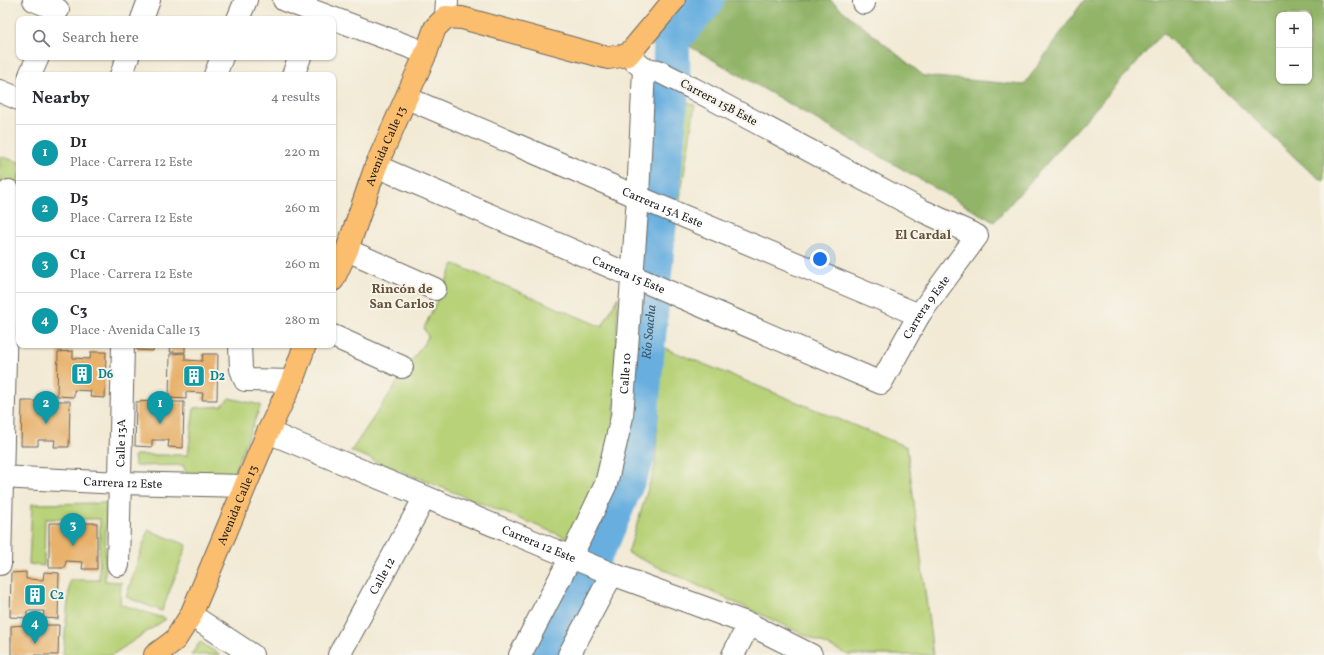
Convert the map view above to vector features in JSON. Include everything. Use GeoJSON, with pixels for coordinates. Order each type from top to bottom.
{"type":"FeatureCollection","features":[{"type":"Feature","properties":{"kind":"main road"},"geometry":{"type":"LineString","coordinates":[[446,8],[462,18],[608,58],[628,55],[674,0]]}},
{"type":"Feature","properties":{"kind":"main road","name":"Avenida Calle 13"},"geometry":{"type":"LineString","coordinates":[[336,274],[347,250],[376,166],[407,98],[435,28],[446,8]]}},
{"type":"Feature","properties":{"kind":"main road","name":"Avenida Calle 13"},"geometry":{"type":"LineString","coordinates":[[155,655],[175,640],[191,615],[268,432],[292,381],[304,348]]}},
{"type":"Feature","properties":{"kind":"street"},"geometry":{"type":"LineString","coordinates":[[34,0],[59,10]]}},
{"type":"Feature","properties":{"kind":"street"},"geometry":{"type":"LineString","coordinates":[[143,16],[149,0]]}},
{"type":"Feature","properties":{"kind":"street"},"geometry":{"type":"LineString","coordinates":[[239,16],[246,0]]}},
{"type":"Feature","properties":{"kind":"street"},"geometry":{"type":"LineString","coordinates":[[284,0],[332,16]]}},
{"type":"Feature","properties":{"kind":"street"},"geometry":{"type":"LineString","coordinates":[[336,17],[426,53]]}},
{"type":"Feature","properties":{"kind":"street","name":"Carrera 15B Este"},"geometry":{"type":"LineString","coordinates":[[628,55],[651,70],[692,88],[923,211],[978,236]]}},
{"type":"Feature","properties":{"kind":"street"},"geometry":{"type":"LineString","coordinates":[[31,72],[37,60]]}},
{"type":"Feature","properties":{"kind":"street"},"geometry":{"type":"LineString","coordinates":[[122,72],[127,60]]}},
{"type":"Feature","properties":{"kind":"street"},"geometry":{"type":"LineString","coordinates":[[216,72],[221,60]]}},
{"type":"Feature","properties":{"kind":"street"},"geometry":{"type":"LineString","coordinates":[[294,72],[299,60]]}},
{"type":"Feature","properties":{"kind":"street","name":"Calle 10"},"geometry":{"type":"LineString","coordinates":[[520,655],[574,559],[606,484],[622,417],[644,200],[651,70]]}},
{"type":"Feature","properties":{"kind":"street"},"geometry":{"type":"LineString","coordinates":[[0,92],[16,98]]}},
{"type":"Feature","properties":{"kind":"street","name":"Carrera 15A Este"},"geometry":{"type":"LineString","coordinates":[[407,98],[644,200],[919,315]]}},
{"type":"Feature","properties":{"kind":"street","name":"Carrera 15 Este"},"geometry":{"type":"LineString","coordinates":[[376,166],[881,382]]}},
{"type":"Feature","properties":{"kind":"street"},"geometry":{"type":"LineString","coordinates":[[0,564],[9,191]]}},
{"type":"Feature","properties":{"kind":"street","name":"Carrera 9 Este"},"geometry":{"type":"LineString","coordinates":[[881,382],[919,315],[978,236]]}},
{"type":"Feature","properties":{"kind":"street"},"geometry":{"type":"LineString","coordinates":[[347,250],[435,289]]}},
{"type":"Feature","properties":{"kind":"street"},"geometry":{"type":"LineString","coordinates":[[336,337],[402,367]]}},
{"type":"Feature","properties":{"kind":"street","name":"Calle 13A"},"geometry":{"type":"LineString","coordinates":[[118,565],[123,348]]}},
{"type":"Feature","properties":{"kind":"street"},"geometry":{"type":"LineString","coordinates":[[240,348],[241,368],[245,380],[292,381]]}},
{"type":"Feature","properties":{"kind":"street","name":"Carrera 12 Este"},"geometry":{"type":"LineString","coordinates":[[268,432],[606,572],[749,624],[811,655]]}},
{"type":"Feature","properties":{"kind":"street","name":"Carrera 12 Este"},"geometry":{"type":"LineString","coordinates":[[1,478],[245,486]]}},
{"type":"Feature","properties":{"kind":"street","name":"Calle 12"},"geometry":{"type":"LineString","coordinates":[[339,655],[425,497]]}},
{"type":"Feature","properties":{"kind":"street"},"geometry":{"type":"LineString","coordinates":[[569,655],[606,572]]}},
{"type":"Feature","properties":{"kind":"street"},"geometry":{"type":"LineString","coordinates":[[191,615],[252,655]]}},
{"type":"Feature","properties":{"kind":"street"},"geometry":{"type":"LineString","coordinates":[[733,655],[749,624]]}},
{"type":"Feature","properties":{"kind":"green space"},"geometry":{"type":"Polygon","coordinates":[[[720,0],[831,0],[924,76],[1024,85],[1084,0],[1324,0],[1324,182],[1306,168],[1163,33],[994,222],[684,43],[720,0]]]}},
{"type":"Feature","properties":{"kind":"green space"},"geometry":{"type":"Polygon","coordinates":[[[654,91],[695,105],[657,343],[650,463],[605,574],[565,655],[532,655],[629,412],[651,190],[654,91]]]}},
{"type":"Feature","properties":{"kind":"green space"},"geometry":{"type":"Polygon","coordinates":[[[0,156],[16,161],[16,195],[0,199],[0,156]]]}},
{"type":"Feature","properties":{"kind":"green space"},"geometry":{"type":"Polygon","coordinates":[[[454,264],[602,327],[618,297],[614,419],[597,484],[570,539],[351,451],[428,337],[424,328],[454,264]]]}},
{"type":"Feature","properties":{"kind":"green space"},"geometry":{"type":"Polygon","coordinates":[[[662,347],[907,447],[933,655],[848,655],[628,553],[655,466],[662,347]]]}},
{"type":"Feature","properties":{"kind":"green space"},"geometry":{"type":"Polygon","coordinates":[[[229,398],[261,405],[232,477],[187,475],[183,465],[135,466],[134,455],[188,455],[194,408],[222,406],[229,398]]]}},
{"type":"Feature","properties":{"kind":"green space"},"geometry":{"type":"Polygon","coordinates":[[[106,503],[105,581],[121,582],[120,604],[166,619],[112,655],[63,655],[70,580],[99,580],[100,519],[45,519],[44,566],[29,564],[32,504],[106,503]]]}},
{"type":"Feature","properties":{"kind":"green space"},"geometry":{"type":"Polygon","coordinates":[[[148,530],[187,545],[162,611],[126,597],[148,530]]]}},
{"type":"Feature","properties":{"kind":"green space"},"geometry":{"type":"Polygon","coordinates":[[[200,642],[220,655],[191,655],[200,642]]]}},
{"type":"Feature","properties":{"kind":"building"},"geometry":{"type":"Polygon","coordinates":[[[137,348],[154,348],[153,351],[137,350],[137,348]]]}},
{"type":"Feature","properties":{"kind":"building"},"geometry":{"type":"Polygon","coordinates":[[[171,348],[185,348],[185,352],[170,352],[171,348]]]}},
{"type":"Feature","properties":{"kind":"building","name":"D6"},"geometry":{"type":"Polygon","coordinates":[[[73,351],[73,358],[90,359],[91,352],[106,352],[105,398],[90,397],[91,391],[74,390],[74,397],[57,396],[58,352],[73,351]]]}},
{"type":"Feature","properties":{"kind":"building","name":"D2"},"geometry":{"type":"Polygon","coordinates":[[[185,353],[185,360],[202,361],[203,354],[218,354],[217,400],[202,400],[203,393],[186,392],[186,399],[169,398],[170,354],[185,353]]]}},
{"type":"Feature","properties":{"kind":"building"},"geometry":{"type":"Polygon","coordinates":[[[22,401],[37,401],[37,407],[54,408],[55,401],[70,401],[69,447],[54,447],[55,440],[38,440],[38,446],[21,446],[22,401]]]}},
{"type":"Feature","properties":{"kind":"building"},"geometry":{"type":"Polygon","coordinates":[[[152,401],[151,408],[168,409],[169,402],[184,402],[183,448],[168,447],[169,440],[152,440],[152,447],[135,446],[136,402],[152,401]]]}},
{"type":"Feature","properties":{"kind":"building"},"geometry":{"type":"Polygon","coordinates":[[[49,523],[65,523],[65,529],[82,530],[82,523],[97,523],[97,569],[82,569],[83,562],[66,561],[65,568],[49,568],[49,523]]]}},
{"type":"Feature","properties":{"kind":"building","name":"C2"},"geometry":{"type":"Polygon","coordinates":[[[26,572],[26,579],[43,580],[44,572],[59,573],[58,619],[43,618],[44,611],[27,611],[27,618],[10,617],[11,573],[26,572]]]}},
{"type":"Feature","properties":{"kind":"building"},"geometry":{"type":"Polygon","coordinates":[[[27,625],[26,631],[43,632],[44,625],[59,625],[58,655],[11,655],[11,626],[27,625]]]}},
{"type":"Feature","properties":{"kind":"waterway","name":"Río Soacha"},"geometry":{"type":"LineString","coordinates":[[542,655],[603,537],[636,458],[672,78],[671,40],[706,0]]}},
{"type":"Feature","properties":{"kind":"place","name":"D6"},"geometry":{"type":"Point","coordinates":[82,374]}},
{"type":"Feature","properties":{"kind":"place","name":"D2"},"geometry":{"type":"Point","coordinates":[194,376]}},
{"type":"Feature","properties":{"kind":"place","name":"D5"},"geometry":{"type":"Point","coordinates":[46,424]}},
{"type":"Feature","properties":{"kind":"place","name":"D1"},"geometry":{"type":"Point","coordinates":[160,424]}},
{"type":"Feature","properties":{"kind":"place","name":"C1"},"geometry":{"type":"Point","coordinates":[73,546]}},
{"type":"Feature","properties":{"kind":"place","name":"C2"},"geometry":{"type":"Point","coordinates":[35,595]}},
{"type":"Feature","properties":{"kind":"place","name":"C3"},"geometry":{"type":"Point","coordinates":[35,644]}},
{"type":"Feature","properties":{"kind":"district","name":"El Cardal"},"geometry":{"type":"Point","coordinates":[923,234]}},
{"type":"Feature","properties":{"kind":"district","name":"Rincón de San Carlos"},"geometry":{"type":"Point","coordinates":[402,296]}}]}
